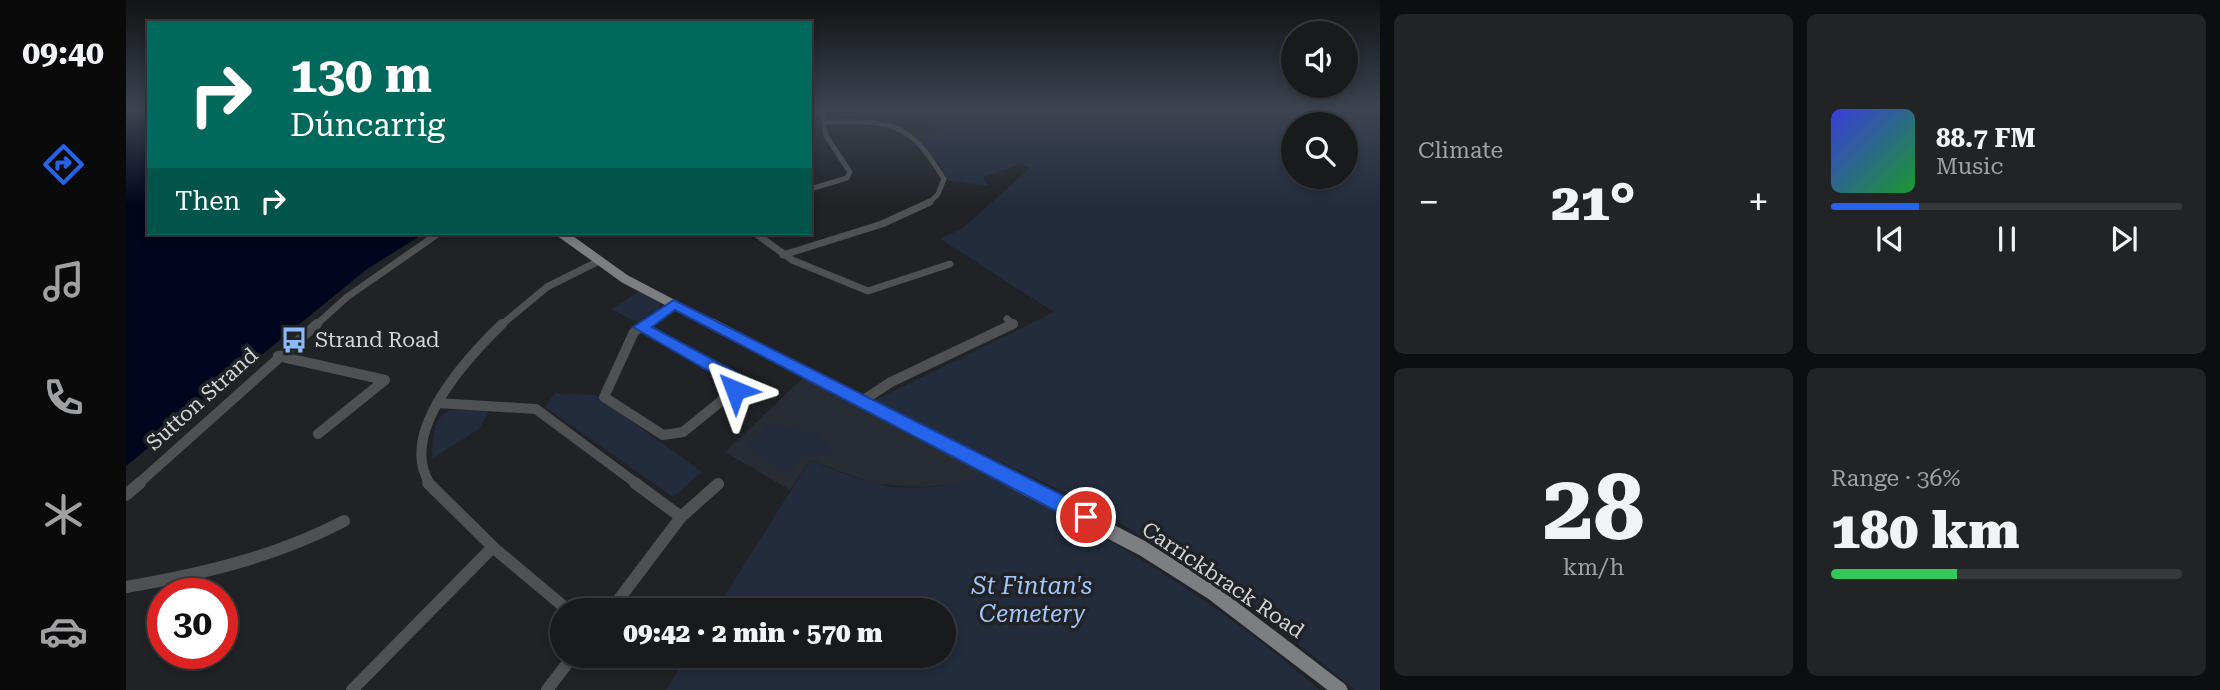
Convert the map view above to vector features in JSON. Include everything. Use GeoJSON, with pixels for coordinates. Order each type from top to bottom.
{"type":"FeatureCollection","features":[{"type":"Feature","properties":{"kind":"main road","name":"Carrickbrack Road"},"geometry":{"type":"LineString","coordinates":[[563,235],[597,262],[674,304],[1142,548],[1213,593],[1339,690]]}},
{"type":"Feature","properties":{"kind":"street"},"geometry":{"type":"LineString","coordinates":[[812,188],[847,178],[850,172],[830,142]]}},
{"type":"Feature","properties":{"kind":"street"},"geometry":{"type":"LineString","coordinates":[[783,255],[900,216],[929,203],[941,192],[944,179],[934,162],[916,142]]}},
{"type":"Feature","properties":{"kind":"street","name":"Sutton Strand"},"geometry":{"type":"LineString","coordinates":[[126,495],[347,297],[436,235]]}},
{"type":"Feature","properties":{"kind":"street"},"geometry":{"type":"LineString","coordinates":[[757,235],[767,246],[783,255],[867,291],[875,291],[950,264]]}},
{"type":"Feature","properties":{"kind":"street"},"geometry":{"type":"LineString","coordinates":[[553,598],[491,549],[428,482],[420,460],[426,422],[472,356],[525,303],[543,289],[597,262]]}},
{"type":"Feature","properties":{"kind":"street"},"geometry":{"type":"LineString","coordinates":[[641,327],[728,375],[736,384],[735,390],[683,432],[663,435],[604,397],[634,332],[641,327],[674,304]]}},
{"type":"Feature","properties":{"kind":"street"},"geometry":{"type":"LineString","coordinates":[[862,401],[891,382],[1013,324],[1007,320]]}},
{"type":"Feature","properties":{"kind":"street"},"geometry":{"type":"LineString","coordinates":[[278,356],[385,380],[318,434]]}},
{"type":"Feature","properties":{"kind":"street"},"geometry":{"type":"LineString","coordinates":[[437,403],[536,409],[681,517]]}},
{"type":"Feature","properties":{"kind":"street"},"geometry":{"type":"LineString","coordinates":[[620,598],[681,517],[718,484]]}},
{"type":"Feature","properties":{"kind":"street"},"geometry":{"type":"LineString","coordinates":[[126,587],[196,576],[288,548],[344,521]]}},
{"type":"Feature","properties":{"kind":"street"},"geometry":{"type":"LineString","coordinates":[[352,690],[491,549]]}},
{"type":"Feature","properties":{"kind":"street"},"geometry":{"type":"LineString","coordinates":[[547,690],[564,668]]}},
{"type":"Feature","properties":{"kind":"shaded area"},"geometry":{"type":"Polygon","coordinates":[[[126,142],[147,142],[147,235],[422,235],[367,269],[126,466],[126,142]]]}},
{"type":"Feature","properties":{"kind":"shaded area"},"geometry":{"type":"Polygon","coordinates":[[[804,377],[986,474],[969,483],[925,487],[874,484],[810,460],[790,490],[725,452],[804,377]]]}},
{"type":"Feature","properties":{"kind":"green space"},"geometry":{"type":"Polygon","coordinates":[[[919,142],[1281,142],[1281,189],[1358,189],[1358,142],[1380,142],[1380,690],[1355,690],[1274,624],[1101,510],[873,401],[1054,312],[940,239],[963,228],[1030,168],[1022,164],[983,177],[988,185],[948,181],[939,163],[919,142]]]}},
{"type":"Feature","properties":{"kind":"green space"},"geometry":{"type":"Polygon","coordinates":[[[640,291],[660,302],[659,308],[636,322],[611,309],[640,291]]]}},
{"type":"Feature","properties":{"kind":"green space"},"geometry":{"type":"Polygon","coordinates":[[[555,393],[595,395],[702,472],[673,497],[545,407],[555,393]]]}},
{"type":"Feature","properties":{"kind":"green space"},"geometry":{"type":"Polygon","coordinates":[[[448,411],[489,411],[479,429],[432,459],[433,435],[438,421],[448,411]]]}},
{"type":"Feature","properties":{"kind":"green space"},"geometry":{"type":"Polygon","coordinates":[[[773,421],[786,429],[794,425],[804,435],[813,431],[836,453],[804,456],[789,474],[746,446],[773,421]]]}},
{"type":"Feature","properties":{"kind":"green space","name":"St Fintan's Cemetery"},"geometry":{"type":"Polygon","coordinates":[[[810,460],[884,486],[930,487],[961,483],[986,474],[1160,571],[1242,627],[1319,690],[666,690],[680,668],[956,668],[956,598],[723,598],[810,460]]]}},
{"type":"Feature","properties":{"kind":"place","name":"Strand Road"},"geometry":{"type":"Point","coordinates":[294,340]}},
{"type":"Feature","properties":{"kind":"route"},"geometry":{"type":"LineString","coordinates":[[735,390],[736,384],[728,375],[641,327],[674,304],[1086,517]]}}]}
